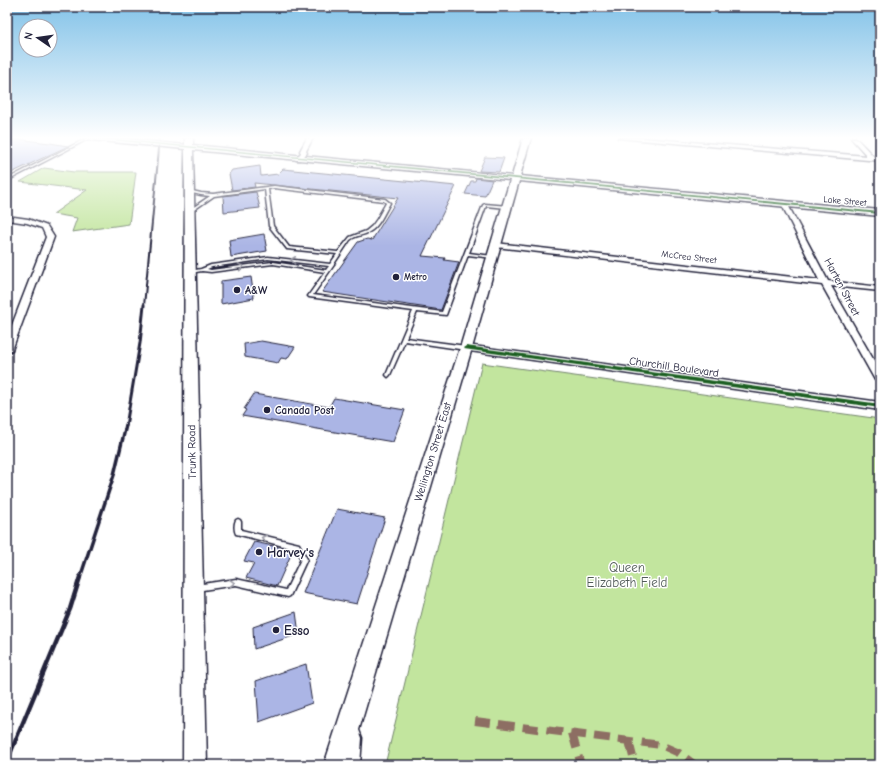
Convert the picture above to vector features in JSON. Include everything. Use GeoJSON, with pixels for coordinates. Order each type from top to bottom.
{"type":"FeatureCollection","features":[{"type":"Feature","properties":{"kind":"main road","name":"Trunk Road"},"geometry":{"type":"LineString","coordinates":[[189,174],[189,212],[196,271],[193,588],[195,765]]}},
{"type":"Feature","properties":{"kind":"main road","name":"Lake Street"},"geometry":{"type":"LineString","coordinates":[[461,174],[880,213]]}},
{"type":"Feature","properties":{"kind":"main road","name":"Wellington Street East"},"geometry":{"type":"LineString","coordinates":[[336,765],[466,348],[516,174]]}},
{"type":"Feature","properties":{"kind":"main road"},"geometry":{"type":"LineString","coordinates":[[348,765],[353,711]]}},
{"type":"Feature","properties":{"kind":"street","name":"Harten Street"},"geometry":{"type":"LineString","coordinates":[[785,205],[825,283],[880,380]]}},
{"type":"Feature","properties":{"kind":"street"},"geometry":{"type":"LineString","coordinates":[[7,218],[28,221],[45,227],[50,237],[7,350]]}},
{"type":"Feature","properties":{"kind":"street","name":"McCrea Street"},"geometry":{"type":"LineString","coordinates":[[494,251],[880,289]]}},
{"type":"Feature","properties":{"kind":"street","name":"Churchill Boulevard"},"geometry":{"type":"LineString","coordinates":[[466,348],[880,406]]}},
{"type":"Feature","properties":{"kind":"lane"},"geometry":{"type":"LineString","coordinates":[[7,180],[19,174]]}},
{"type":"Feature","properties":{"kind":"lane"},"geometry":{"type":"LineString","coordinates":[[189,191],[213,195],[266,188],[374,198],[388,201],[372,229],[352,236],[310,296],[444,314],[485,205],[507,207]]}},
{"type":"Feature","properties":{"kind":"lane"},"geometry":{"type":"LineString","coordinates":[[266,188],[271,226],[288,248],[340,253]]}},
{"type":"Feature","properties":{"kind":"lane"},"geometry":{"type":"LineString","coordinates":[[189,212],[213,195]]}},
{"type":"Feature","properties":{"kind":"lane"},"geometry":{"type":"LineString","coordinates":[[467,254],[494,251]]}},
{"type":"Feature","properties":{"kind":"lane"},"geometry":{"type":"LineString","coordinates":[[196,271],[211,266],[268,258],[332,264]]}},
{"type":"Feature","properties":{"kind":"lane"},"geometry":{"type":"LineString","coordinates":[[196,271],[211,271],[273,263],[327,271]]}},
{"type":"Feature","properties":{"kind":"lane"},"geometry":{"type":"LineString","coordinates":[[388,375],[415,310]]}},
{"type":"Feature","properties":{"kind":"lane"},"geometry":{"type":"LineString","coordinates":[[404,339],[466,348]]}},
{"type":"Feature","properties":{"kind":"lane"},"geometry":{"type":"LineString","coordinates":[[193,588],[236,582],[288,594],[304,559],[297,546],[238,532],[238,522]]}},
{"type":"Feature","properties":{"kind":"green space"},"geometry":{"type":"Polygon","coordinates":[[[34,174],[136,174],[129,224],[72,232],[77,218],[53,214],[87,190],[20,182],[34,174]]]}},
{"type":"Feature","properties":{"kind":"green space","name":"Queen Elizabeth Field"},"geometry":{"type":"Polygon","coordinates":[[[482,363],[880,419],[880,765],[385,765],[482,363]]]}},
{"type":"Feature","properties":{"kind":"building"},"geometry":{"type":"Polygon","coordinates":[[[229,174],[261,174],[261,176],[278,174],[334,174],[456,186],[422,256],[445,258],[444,260],[459,262],[441,310],[322,292],[358,242],[367,239],[372,240],[398,198],[254,183],[255,187],[232,190],[229,174]]]}},
{"type":"Feature","properties":{"kind":"building"},"geometry":{"type":"Polygon","coordinates":[[[476,178],[492,180],[485,196],[465,194],[471,181],[475,181],[476,178]]]}},
{"type":"Feature","properties":{"kind":"building"},"geometry":{"type":"Polygon","coordinates":[[[256,192],[260,208],[224,212],[223,196],[256,192]]]}},
{"type":"Feature","properties":{"kind":"building"},"geometry":{"type":"Polygon","coordinates":[[[264,234],[267,251],[231,257],[229,240],[264,234]]]}},
{"type":"Feature","properties":{"kind":"building","name":"A&W"},"geometry":{"type":"Polygon","coordinates":[[[251,277],[254,298],[221,304],[221,281],[251,277]]]}},
{"type":"Feature","properties":{"kind":"building"},"geometry":{"type":"Polygon","coordinates":[[[261,341],[295,347],[287,359],[281,358],[278,363],[245,357],[244,344],[261,341]]]}},
{"type":"Feature","properties":{"kind":"building"},"geometry":{"type":"Polygon","coordinates":[[[254,394],[329,407],[334,398],[405,410],[393,442],[242,416],[246,410],[244,409],[254,394]]]}},
{"type":"Feature","properties":{"kind":"building"},"geometry":{"type":"Polygon","coordinates":[[[337,509],[385,518],[357,604],[303,593],[337,509]]]}},
{"type":"Feature","properties":{"kind":"building"},"geometry":{"type":"Polygon","coordinates":[[[254,542],[293,550],[277,586],[246,578],[254,563],[244,561],[254,542]]]}},
{"type":"Feature","properties":{"kind":"building","name":"Esso"},"geometry":{"type":"Polygon","coordinates":[[[296,612],[299,634],[254,649],[253,627],[296,612]]]}},
{"type":"Feature","properties":{"kind":"building"},"geometry":{"type":"Polygon","coordinates":[[[306,664],[312,703],[259,722],[256,681],[306,664]]]}},
{"type":"Feature","properties":{"kind":"railway"},"geometry":{"type":"LineString","coordinates":[[144,306],[157,174]]}},
{"type":"Feature","properties":{"kind":"railway"},"geometry":{"type":"LineString","coordinates":[[126,426],[140,343],[144,305]]}},
{"type":"Feature","properties":{"kind":"railway"},"geometry":{"type":"LineString","coordinates":[[80,578],[114,475],[126,425]]}},
{"type":"Feature","properties":{"kind":"railway"},"geometry":{"type":"LineString","coordinates":[[7,761],[70,609],[80,577]]}},
{"type":"Feature","properties":{"kind":"marked path"},"geometry":{"type":"LineString","coordinates":[[475,721],[661,745],[671,748],[695,765]]}},
{"type":"Feature","properties":{"kind":"marked path"},"geometry":{"type":"LineString","coordinates":[[572,733],[581,765]]}},
{"type":"Feature","properties":{"kind":"marked path"},"geometry":{"type":"LineString","coordinates":[[629,741],[635,765]]}},
{"type":"Feature","properties":{"kind":"cycle path"},"geometry":{"type":"LineString","coordinates":[[470,174],[880,213]]}},
{"type":"Feature","properties":{"kind":"cycle path"},"geometry":{"type":"LineString","coordinates":[[466,348],[880,406]]}},
{"type":"Feature","properties":{"kind":"place","name":"Metro"},"geometry":{"type":"Point","coordinates":[396,277]}},
{"type":"Feature","properties":{"kind":"place","name":"A&W"},"geometry":{"type":"Point","coordinates":[237,290]}},
{"type":"Feature","properties":{"kind":"place","name":"Canada Post"},"geometry":{"type":"Point","coordinates":[267,410]}},
{"type":"Feature","properties":{"kind":"place","name":"Harvey's"},"geometry":{"type":"Point","coordinates":[259,552]}},
{"type":"Feature","properties":{"kind":"place","name":"Esso"},"geometry":{"type":"Point","coordinates":[276,630]}}]}
